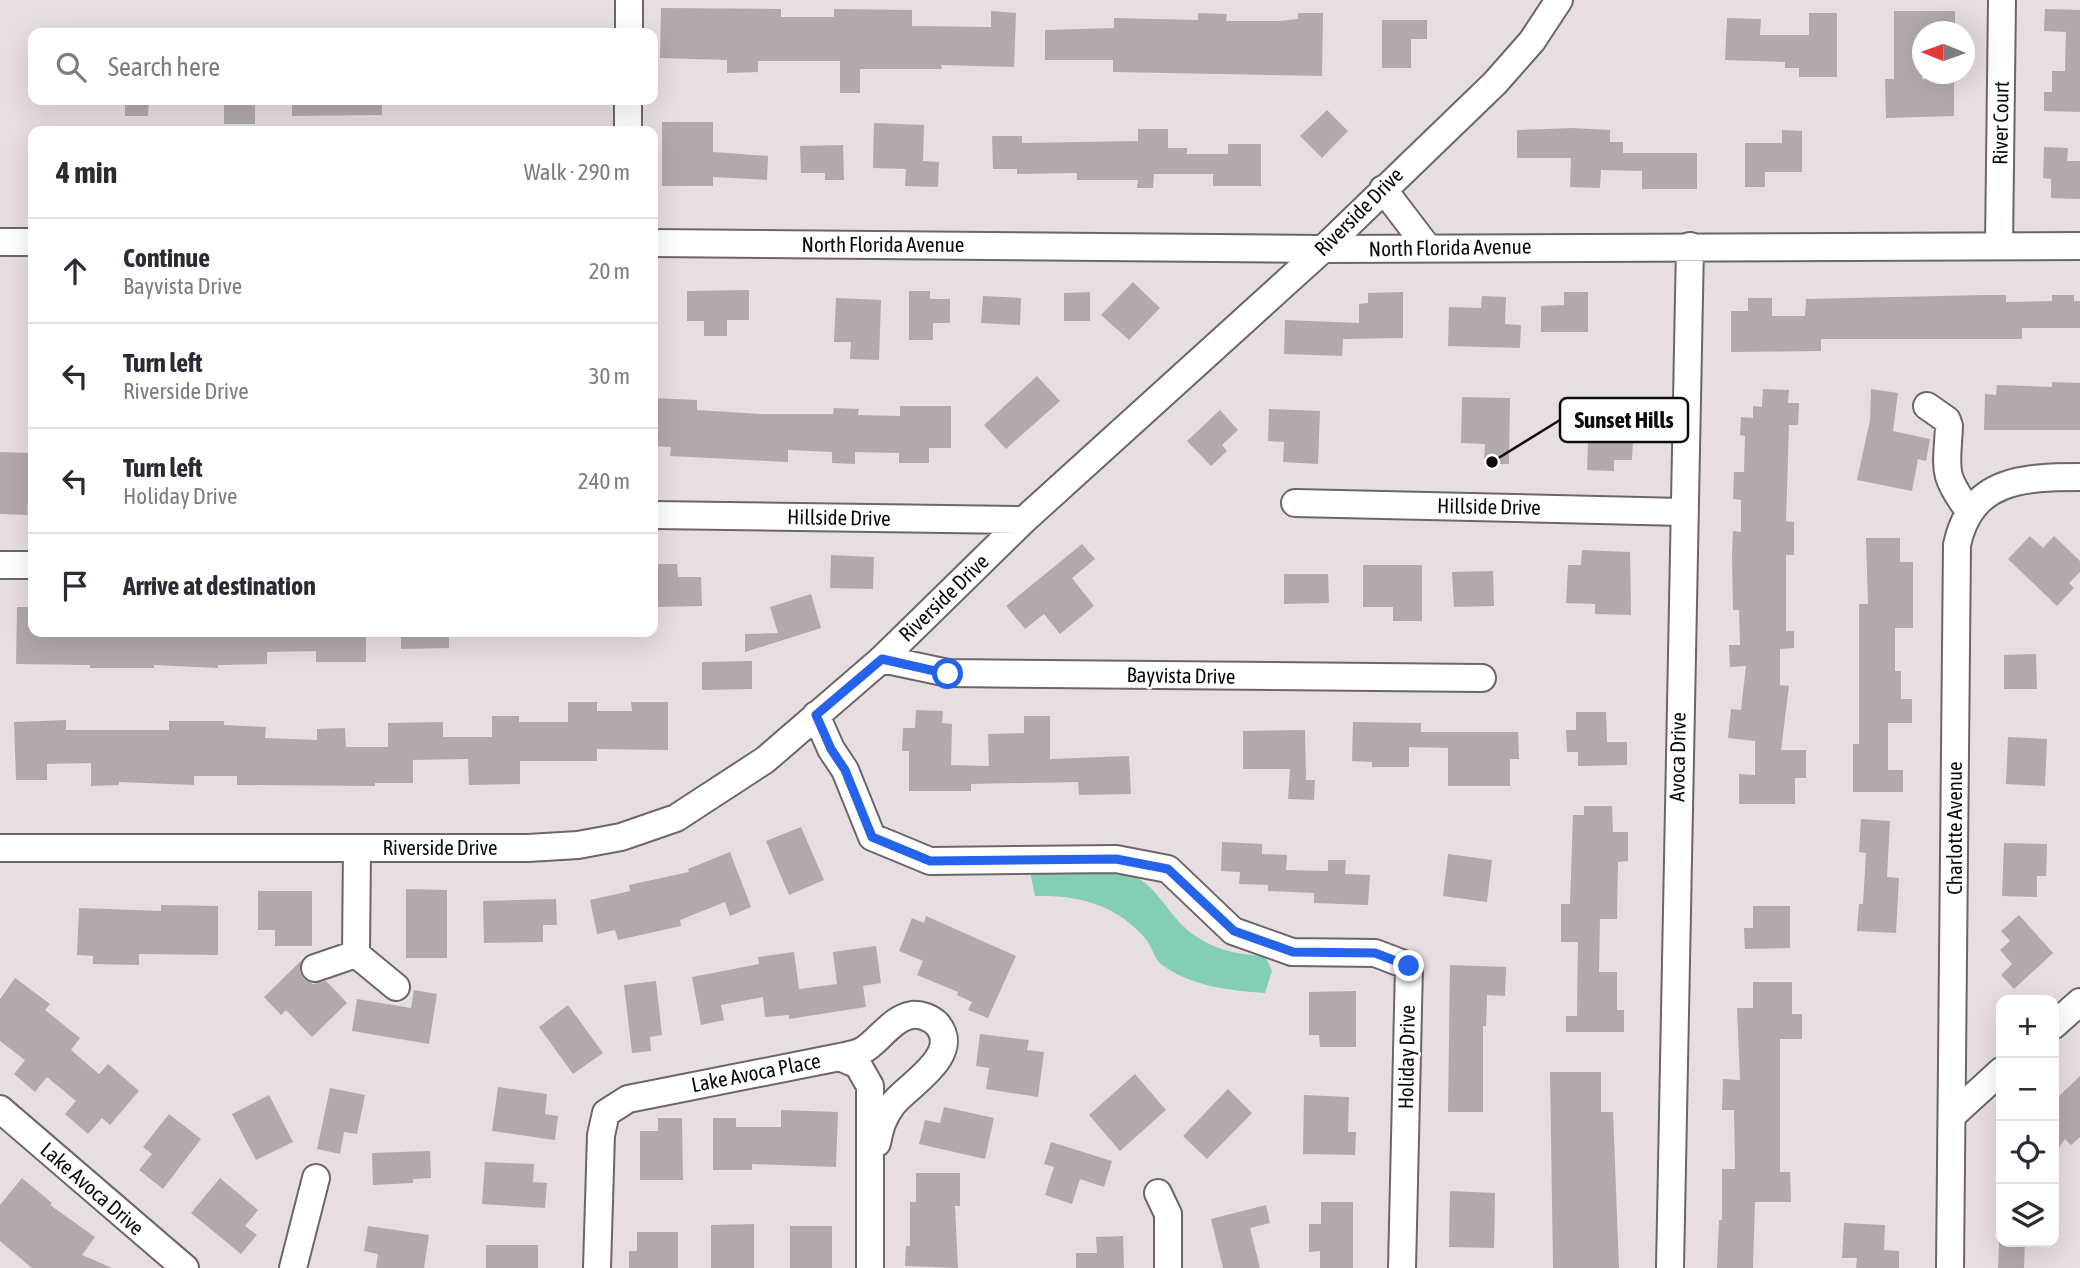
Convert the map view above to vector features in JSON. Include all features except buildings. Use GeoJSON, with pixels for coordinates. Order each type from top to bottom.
{"type":"FeatureCollection","features":[{"type":"Feature","properties":{"kind":"street"},"geometry":{"type":"LineString","coordinates":[[629,0],[629,28]]}},
{"type":"Feature","properties":{"kind":"street","name":"Riverside Drive"},"geometry":{"type":"LineString","coordinates":[[0,848],[553,846],[621,836],[676,818],[765,760],[882,659],[1024,520],[1323,249],[1495,83],[1532,41],[1559,0]]}},
{"type":"Feature","properties":{"kind":"street","name":"River Court"},"geometry":{"type":"LineString","coordinates":[[1999,246],[2002,0]]}},
{"type":"Feature","properties":{"kind":"street"},"geometry":{"type":"LineString","coordinates":[[628,105],[628,126]]}},
{"type":"Feature","properties":{"kind":"street"},"geometry":{"type":"LineString","coordinates":[[1384,188],[1429,248]]}},
{"type":"Feature","properties":{"kind":"street"},"geometry":{"type":"LineString","coordinates":[[0,242],[28,242]]}},
{"type":"Feature","properties":{"kind":"street","name":"North Florida Avenue"},"geometry":{"type":"LineString","coordinates":[[658,243],[1323,249],[2080,246]]}},
{"type":"Feature","properties":{"kind":"street","name":"Avoca Drive"},"geometry":{"type":"LineString","coordinates":[[1670,1268],[1690,246]]}},
{"type":"Feature","properties":{"kind":"street"},"geometry":{"type":"LineString","coordinates":[[1927,406],[1947,420],[1947,476],[1969,511]]}},
{"type":"Feature","properties":{"kind":"street","name":"Charlotte Avenue"},"geometry":{"type":"LineString","coordinates":[[1951,1268],[1957,545],[1969,511],[1995,488],[2028,477],[2080,477]]}},
{"type":"Feature","properties":{"kind":"street","name":"Hillside Drive"},"geometry":{"type":"LineString","coordinates":[[1295,503],[1683,512]]}},
{"type":"Feature","properties":{"kind":"street","name":"Hillside Drive"},"geometry":{"type":"LineString","coordinates":[[658,515],[1024,520]]}},
{"type":"Feature","properties":{"kind":"street"},"geometry":{"type":"LineString","coordinates":[[0,565],[28,565]]}},
{"type":"Feature","properties":{"kind":"street","name":"Bayvista Drive"},"geometry":{"type":"LineString","coordinates":[[882,659],[948,674],[1482,678]]}},
{"type":"Feature","properties":{"kind":"street","name":"Holiday Drive"},"geometry":{"type":"LineString","coordinates":[[816,715],[831,749],[845,770],[872,837],[930,861],[1116,859],[1168,869],[1234,931],[1293,952],[1375,953],[1409,966],[1402,1268]]}},
{"type":"Feature","properties":{"kind":"street"},"geometry":{"type":"LineString","coordinates":[[356,954],[358,848]]}},
{"type":"Feature","properties":{"kind":"street"},"geometry":{"type":"LineString","coordinates":[[315,968],[356,954]]}},
{"type":"Feature","properties":{"kind":"street"},"geometry":{"type":"LineString","coordinates":[[356,954],[396,987]]}},
{"type":"Feature","properties":{"kind":"street"},"geometry":{"type":"LineString","coordinates":[[2059,1021],[2080,1002]]}},
{"type":"Feature","properties":{"kind":"street"},"geometry":{"type":"LineString","coordinates":[[840,1057],[864,1050],[901,1019],[910,1015],[930,1019],[938,1025],[943,1037],[937,1062],[886,1115],[871,1170]]}},
{"type":"Feature","properties":{"kind":"street","name":"Lake Avoca Place"},"geometry":{"type":"LineString","coordinates":[[597,1268],[601,1135],[606,1113],[628,1099],[840,1057],[858,1065],[870,1086],[870,1268]]}},
{"type":"Feature","properties":{"kind":"street"},"geometry":{"type":"LineString","coordinates":[[1954,1114],[1996,1076]]}},
{"type":"Feature","properties":{"kind":"street","name":"Lake Avoca Drive"},"geometry":{"type":"LineString","coordinates":[[0,1109],[185,1268]]}},
{"type":"Feature","properties":{"kind":"street"},"geometry":{"type":"LineString","coordinates":[[293,1268],[316,1178]]}},
{"type":"Feature","properties":{"kind":"street"},"geometry":{"type":"LineString","coordinates":[[1158,1193],[1168,1214],[1168,1268]]}},
{"type":"Feature","properties":{"kind":"shaded area"},"geometry":{"type":"Polygon","coordinates":[[[1115,869],[1130,874],[1152,889],[1186,928],[1205,942],[1247,955],[1265,956],[1272,971],[1265,993],[1198,983],[1173,972],[1159,962],[1147,941],[1133,926],[1109,910],[1067,897],[1035,896],[1030,871],[1115,869]]]}},
{"type":"Feature","properties":{"kind":"place","name":"Sunset Hills"},"geometry":{"type":"Point","coordinates":[1492,462]}},
{"type":"Feature","properties":{"kind":"route"},"geometry":{"type":"LineString","coordinates":[[948,674],[882,659],[816,715],[831,749],[845,770],[872,837],[930,861],[1116,859],[1168,869],[1234,931],[1293,952],[1375,953],[1409,966]]}}]}
